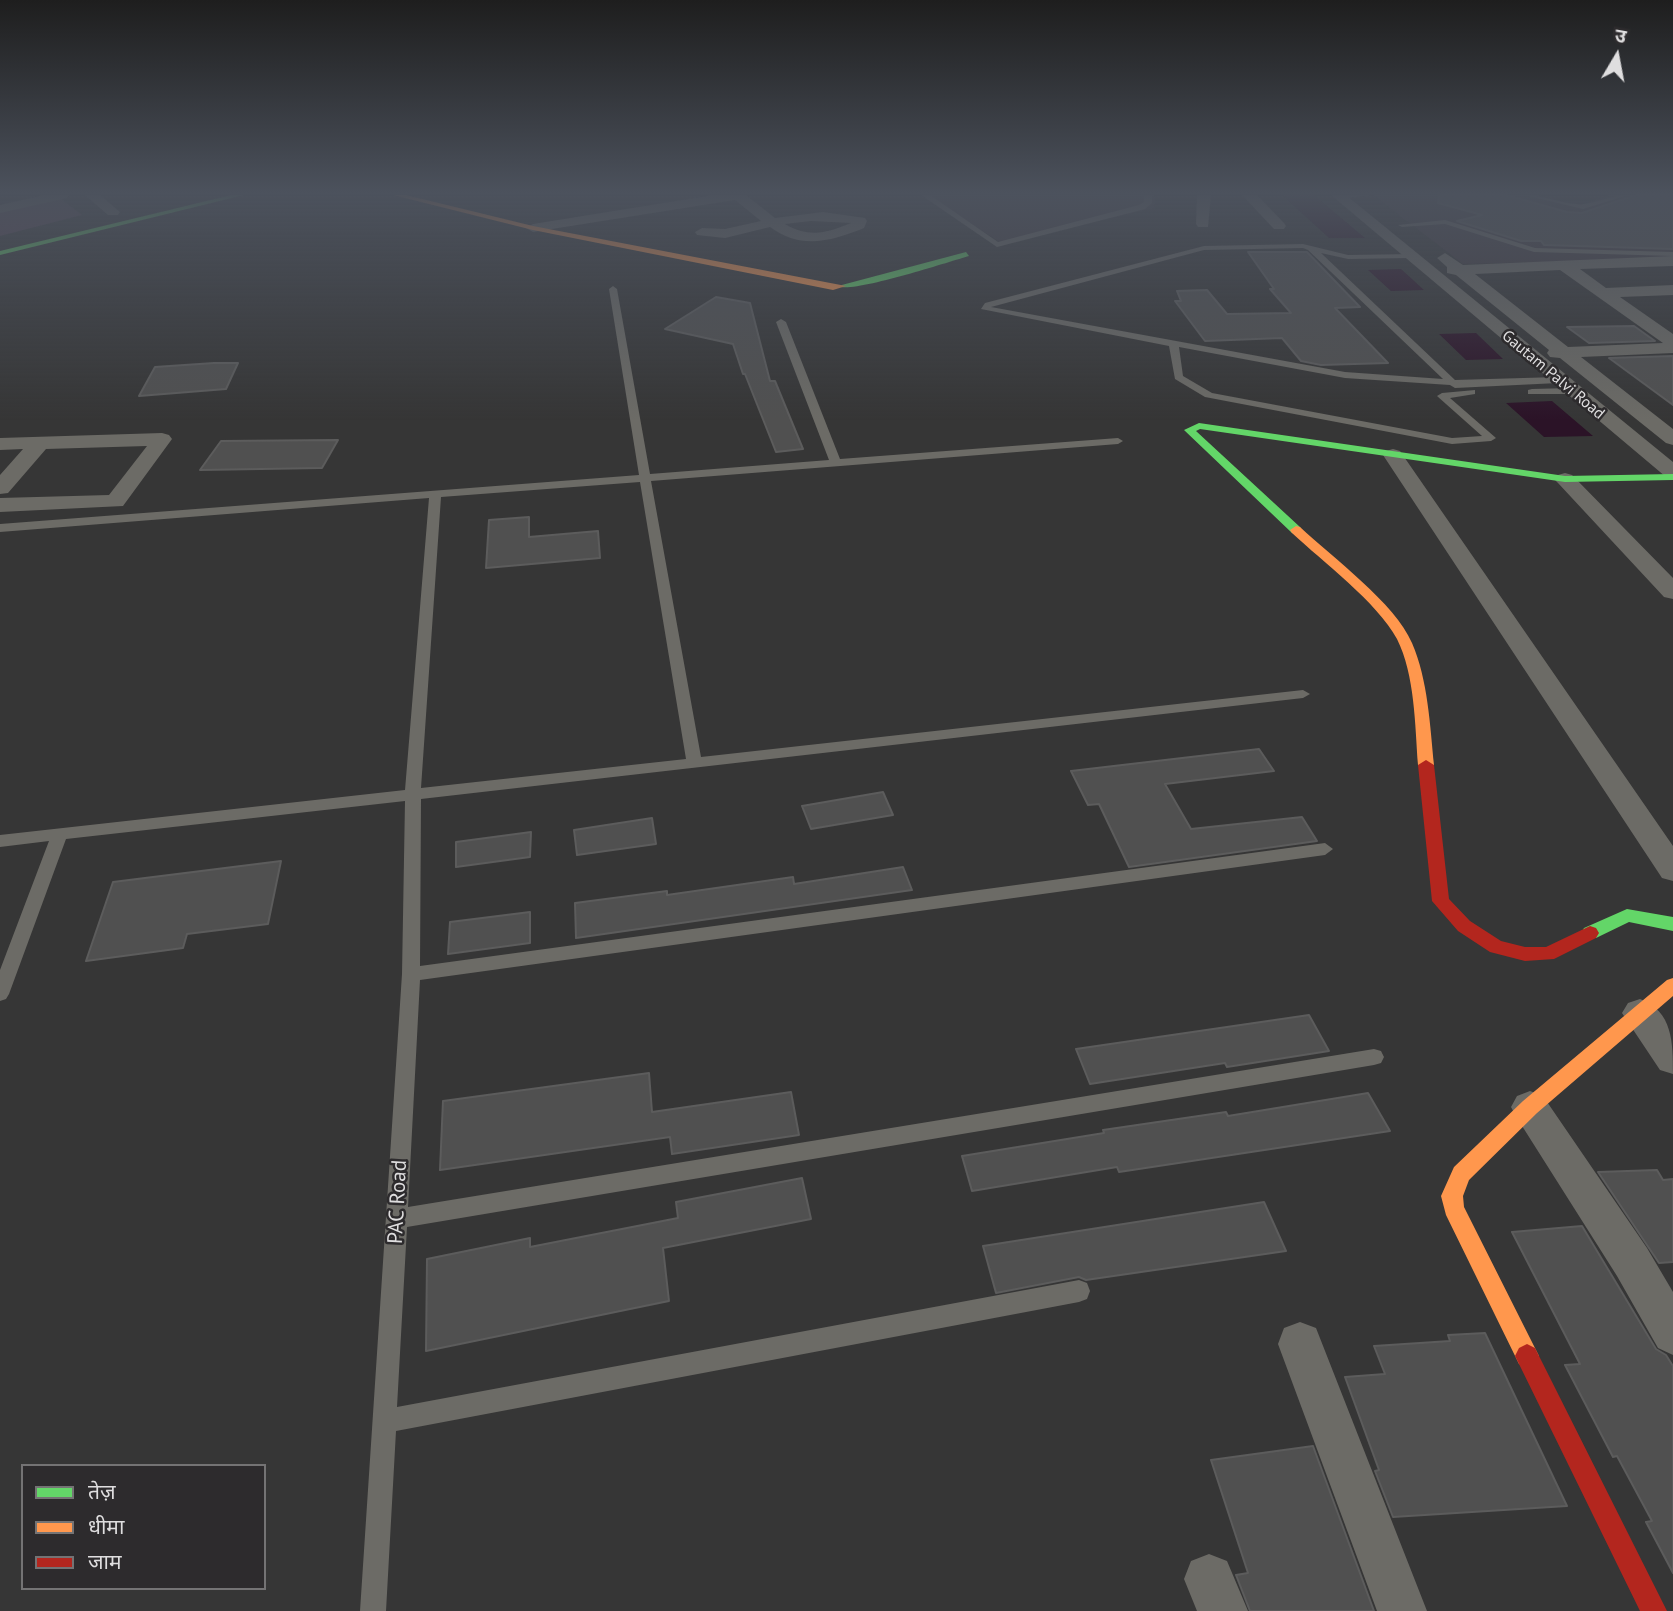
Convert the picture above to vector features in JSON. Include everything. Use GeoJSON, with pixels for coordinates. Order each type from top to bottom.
{"type":"FeatureCollection","features":[{"type":"Feature","properties":{"kind":"street"},"geometry":{"type":"LineString","coordinates":[[747,270],[833,287],[863,283],[909,270]]}},
{"type":"Feature","properties":{"kind":"street"},"geometry":{"type":"LineString","coordinates":[[1429,271],[1454,270]]}},
{"type":"Feature","properties":{"kind":"street","name":"Gautam Palvi Road"},"geometry":{"type":"LineString","coordinates":[[1459,270],[1673,439]]}},
{"type":"Feature","properties":{"kind":"street"},"geometry":{"type":"LineString","coordinates":[[1570,270],[1673,342]]}},
{"type":"Feature","properties":{"kind":"street","name":"Gautam Palvi Road"},"geometry":{"type":"LineString","coordinates":[[1429,271],[1673,475]]}},
{"type":"Feature","properties":{"kind":"street"},"geometry":{"type":"LineString","coordinates":[[1603,293],[1673,290]]}},
{"type":"Feature","properties":{"kind":"street"},"geometry":{"type":"LineString","coordinates":[[1640,319],[1673,318]]}},
{"type":"Feature","properties":{"kind":"street"},"geometry":{"type":"LineString","coordinates":[[1528,354],[1673,348]]}},
{"type":"Feature","properties":{"kind":"street"},"geometry":{"type":"LineString","coordinates":[[1673,475],[1607,480],[1565,479],[1199,426],[1189,430],[1388,618],[1405,641],[1421,713],[1441,901],[1464,926],[1496,947],[1525,954],[1548,954],[1627,915],[1673,924]]}},
{"type":"Feature","properties":{"kind":"street"},"geometry":{"type":"LineString","coordinates":[[0,444],[162,439],[115,500],[0,505]]}},
{"type":"Feature","properties":{"kind":"street"},"geometry":{"type":"LineString","coordinates":[[0,488],[40,443]]}},
{"type":"Feature","properties":{"kind":"street"},"geometry":{"type":"LineString","coordinates":[[1392,455],[1673,870]]}},
{"type":"Feature","properties":{"kind":"street"},"geometry":{"type":"LineString","coordinates":[[1565,479],[1673,592]]}},
{"type":"Feature","properties":{"kind":"street"},"geometry":{"type":"LineString","coordinates":[[1654,1611],[1454,1208],[1452,1196],[1461,1174],[1531,1107],[1673,985]]}},
{"type":"Feature","properties":{"kind":"street"},"geometry":{"type":"LineString","coordinates":[[1640,1013],[1673,1059]]}},
{"type":"Feature","properties":{"kind":"street"},"geometry":{"type":"LineString","coordinates":[[1531,1107],[1632,1262],[1673,1333]]}},
{"type":"Feature","properties":{"kind":"street"},"geometry":{"type":"LineString","coordinates":[[1300,1344],[1402,1611]]}},
{"type":"Feature","properties":{"kind":"lane"},"geometry":{"type":"LineString","coordinates":[[1120,270],[988,305],[985,309],[1345,375],[1565,385]]}},
{"type":"Feature","properties":{"kind":"lane"},"geometry":{"type":"LineString","coordinates":[[1335,270],[1462,393]]}},
{"type":"Feature","properties":{"kind":"lane"},"geometry":{"type":"LineString","coordinates":[[613,289],[694,763]]}},
{"type":"Feature","properties":{"kind":"lane"},"geometry":{"type":"LineString","coordinates":[[781,322],[836,464]]}},
{"type":"Feature","properties":{"kind":"lane"},"geometry":{"type":"LineString","coordinates":[[1174,345],[1178,377],[1209,395],[1452,441],[1491,438],[1443,396],[1565,385]]}},
{"type":"Feature","properties":{"kind":"lane"},"geometry":{"type":"LineString","coordinates":[[0,528],[1118,441]]}},
{"type":"Feature","properties":{"kind":"lane","name":"PAC Road"},"geometry":{"type":"LineString","coordinates":[[373,1611],[411,974],[413,793],[435,495]]}},
{"type":"Feature","properties":{"kind":"lane"},"geometry":{"type":"LineString","coordinates":[[0,841],[1303,694]]}},
{"type":"Feature","properties":{"kind":"lane"},"geometry":{"type":"LineString","coordinates":[[0,993],[60,834]]}},
{"type":"Feature","properties":{"kind":"lane"},"geometry":{"type":"LineString","coordinates":[[411,974],[1325,849]]}},
{"type":"Feature","properties":{"kind":"lane"},"geometry":{"type":"LineString","coordinates":[[397,1219],[1374,1057]]}},
{"type":"Feature","properties":{"kind":"lane"},"geometry":{"type":"LineString","coordinates":[[385,1421],[1079,1291]]}},
{"type":"Feature","properties":{"kind":"shaded area"},"geometry":{"type":"Polygon","coordinates":[[[1368,270],[1402,270],[1424,290],[1391,291],[1368,270]]]}},
{"type":"Feature","properties":{"kind":"shaded area"},"geometry":{"type":"Polygon","coordinates":[[[1476,333],[1503,359],[1466,360],[1439,334],[1476,333]]]}},
{"type":"Feature","properties":{"kind":"shaded area"},"geometry":{"type":"Polygon","coordinates":[[[1552,401],[1593,436],[1544,437],[1506,403],[1552,401]]]}},
{"type":"Feature","properties":{"kind":"building"},"geometry":{"type":"Polygon","coordinates":[[[1261,270],[1325,270],[1360,307],[1335,308],[1388,363],[1321,365],[1301,361],[1282,338],[1205,341],[1175,301],[1181,301],[1177,291],[1207,290],[1227,314],[1291,313],[1270,289],[1274,289],[1261,270]]]}},
{"type":"Feature","properties":{"kind":"building"},"geometry":{"type":"Polygon","coordinates":[[[716,297],[750,303],[770,381],[775,381],[803,449],[776,452],[733,344],[665,329],[716,297]]]}},
{"type":"Feature","properties":{"kind":"building"},"geometry":{"type":"Polygon","coordinates":[[[1634,326],[1655,341],[1589,343],[1567,327],[1634,326]]]}},
{"type":"Feature","properties":{"kind":"building"},"geometry":{"type":"Polygon","coordinates":[[[1673,356],[1673,405],[1609,358],[1673,356]]]}},
{"type":"Feature","properties":{"kind":"building"},"geometry":{"type":"Polygon","coordinates":[[[238,363],[226,389],[139,396],[155,367],[238,363]]]}},
{"type":"Feature","properties":{"kind":"building"},"geometry":{"type":"Polygon","coordinates":[[[338,440],[322,468],[200,470],[221,441],[338,440]]]}},
{"type":"Feature","properties":{"kind":"building"},"geometry":{"type":"Polygon","coordinates":[[[529,517],[529,537],[598,531],[600,558],[486,568],[489,520],[529,517]]]}},
{"type":"Feature","properties":{"kind":"building"},"geometry":{"type":"Polygon","coordinates":[[[1259,749],[1274,771],[1165,784],[1191,829],[1302,817],[1317,841],[1129,867],[1099,804],[1088,805],[1071,771],[1259,749]]]}},
{"type":"Feature","properties":{"kind":"building"},"geometry":{"type":"Polygon","coordinates":[[[883,792],[893,815],[811,829],[802,806],[883,792]]]}},
{"type":"Feature","properties":{"kind":"building"},"geometry":{"type":"Polygon","coordinates":[[[652,818],[656,844],[577,855],[574,830],[652,818]]]}},
{"type":"Feature","properties":{"kind":"building"},"geometry":{"type":"Polygon","coordinates":[[[531,832],[530,857],[456,867],[456,842],[531,832]]]}},
{"type":"Feature","properties":{"kind":"building"},"geometry":{"type":"Polygon","coordinates":[[[281,861],[268,924],[187,934],[183,948],[86,961],[113,882],[281,861]]]}},
{"type":"Feature","properties":{"kind":"building"},"geometry":{"type":"Polygon","coordinates":[[[903,867],[912,890],[576,938],[575,903],[667,891],[667,895],[793,877],[794,884],[903,867]]]}},
{"type":"Feature","properties":{"kind":"building"},"geometry":{"type":"Polygon","coordinates":[[[530,912],[530,943],[448,954],[450,922],[530,912]]]}},
{"type":"Feature","properties":{"kind":"building"},"geometry":{"type":"Polygon","coordinates":[[[1309,1015],[1329,1051],[1227,1067],[1225,1063],[1090,1084],[1076,1049],[1309,1015]]]}},
{"type":"Feature","properties":{"kind":"building"},"geometry":{"type":"Polygon","coordinates":[[[649,1073],[652,1112],[791,1092],[799,1135],[672,1154],[670,1137],[440,1170],[443,1101],[649,1073]]]}},
{"type":"Feature","properties":{"kind":"building"},"geometry":{"type":"Polygon","coordinates":[[[1368,1093],[1390,1131],[1119,1172],[1117,1167],[972,1191],[962,1156],[1104,1133],[1103,1130],[1226,1112],[1228,1116],[1368,1093]]]}},
{"type":"Feature","properties":{"kind":"building"},"geometry":{"type":"Polygon","coordinates":[[[1657,1170],[1663,1180],[1673,1179],[1673,1262],[1659,1263],[1598,1172],[1657,1170]]]}},
{"type":"Feature","properties":{"kind":"building"},"geometry":{"type":"Polygon","coordinates":[[[802,1178],[811,1219],[663,1248],[669,1301],[426,1351],[427,1259],[530,1238],[530,1247],[678,1218],[676,1202],[802,1178]]]}},
{"type":"Feature","properties":{"kind":"building"},"geometry":{"type":"Polygon","coordinates":[[[1264,1202],[1286,1251],[1086,1280],[1079,1277],[996,1293],[983,1246],[1264,1202]]]}},
{"type":"Feature","properties":{"kind":"building"},"geometry":{"type":"Polygon","coordinates":[[[1582,1226],[1656,1349],[1666,1355],[1673,1366],[1673,1573],[1646,1522],[1652,1521],[1617,1456],[1613,1457],[1565,1365],[1580,1364],[1512,1232],[1582,1226]]]}},
{"type":"Feature","properties":{"kind":"building"},"geometry":{"type":"Polygon","coordinates":[[[1485,1333],[1567,1506],[1393,1517],[1375,1471],[1379,1470],[1345,1377],[1385,1374],[1374,1346],[1450,1341],[1448,1335],[1485,1333]]]}},
{"type":"Feature","properties":{"kind":"building"},"geometry":{"type":"Polygon","coordinates":[[[1313,1446],[1374,1611],[1250,1611],[1236,1575],[1248,1573],[1211,1460],[1313,1446]]]}},
{"type":"Feature","properties":{"kind":"traffic: fast"},"geometry":{"type":"LineString","coordinates":[[842,286],[909,270]]}},
{"type":"Feature","properties":{"kind":"traffic: fast"},"geometry":{"type":"LineString","coordinates":[[1296,530],[1189,430],[1199,426],[1565,479],[1673,477]]}},
{"type":"Feature","properties":{"kind":"traffic: fast"},"geometry":{"type":"LineString","coordinates":[[1590,933],[1627,915],[1673,924]]}},
{"type":"Feature","properties":{"kind":"traffic: slow"},"geometry":{"type":"LineString","coordinates":[[747,270],[833,287],[842,286]]}},
{"type":"Feature","properties":{"kind":"traffic: slow"},"geometry":{"type":"LineString","coordinates":[[1296,530],[1387,616],[1405,642],[1417,686],[1426,765]]}},
{"type":"Feature","properties":{"kind":"traffic: slow"},"geometry":{"type":"LineString","coordinates":[[1527,1356],[1454,1208],[1452,1196],[1461,1174],[1530,1107],[1673,985]]}},
{"type":"Feature","properties":{"kind":"traffic: jam"},"geometry":{"type":"LineString","coordinates":[[1426,765],[1441,901],[1464,926],[1496,947],[1525,954],[1548,954],[1590,933]]}},
{"type":"Feature","properties":{"kind":"traffic: jam"},"geometry":{"type":"LineString","coordinates":[[1527,1356],[1654,1611]]}}]}
